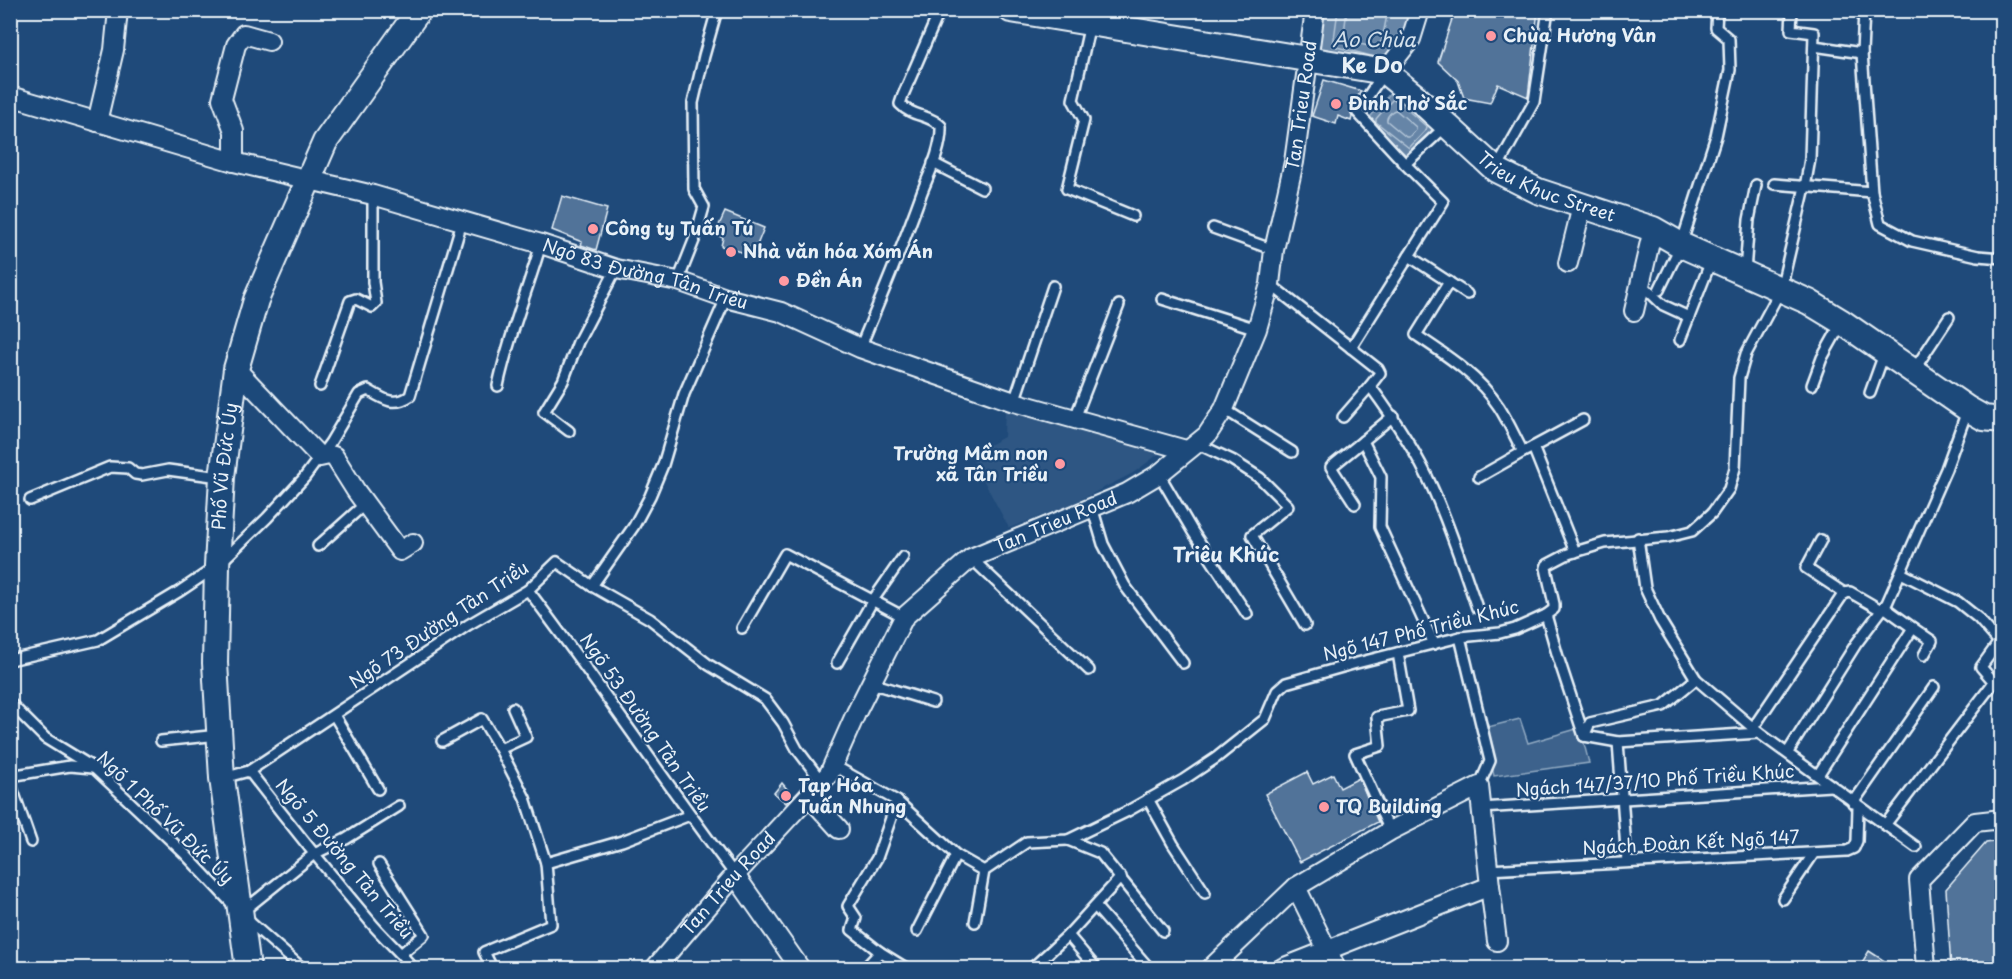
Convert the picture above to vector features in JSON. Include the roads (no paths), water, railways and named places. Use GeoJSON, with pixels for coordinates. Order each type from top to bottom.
{"type":"FeatureCollection","features":[{"type":"Feature","properties":{"kind":"street"},"geometry":{"type":"LineString","coordinates":[[97,122],[114,50],[118,10]]}},
{"type":"Feature","properties":{"kind":"street","name":"Phố Vũ Đức Úy"},"geometry":{"type":"LineString","coordinates":[[248,969],[222,778],[215,663],[222,477],[236,369],[256,300],[325,142],[419,10]]}},
{"type":"Feature","properties":{"kind":"street","name":"Trieu Khuc Street"},"geometry":{"type":"LineString","coordinates":[[1011,10],[1092,17],[1385,72],[1496,170],[1538,190],[1653,229],[1681,245],[1809,302],[1842,322],[1968,409],[1984,418],[2001,420]]}},
{"type":"Feature","properties":{"kind":"street","name":"Tan Trieu Road"},"geometry":{"type":"LineString","coordinates":[[655,969],[735,874],[829,774],[904,617],[971,558],[1128,493],[1159,474],[1207,435],[1224,409],[1257,329],[1270,284],[1274,250],[1294,162],[1315,10]]}},
{"type":"Feature","properties":{"kind":"street"},"geometry":{"type":"LineString","coordinates":[[1385,72],[1411,39],[1420,10]]}},
{"type":"Feature","properties":{"kind":"street"},"geometry":{"type":"LineString","coordinates":[[234,162],[234,131],[222,99],[236,45],[244,34],[269,41]]}},
{"type":"Feature","properties":{"kind":"street","name":"Ngõ 83 Đường Tân Triều"},"geometry":{"type":"LineString","coordinates":[[10,96],[234,162],[373,195],[541,244],[616,269],[678,281],[726,298],[781,312],[860,348],[1014,402],[1192,447]]}},
{"type":"Feature","properties":{"kind":"street"},"geometry":{"type":"LineString","coordinates":[[1568,263],[1582,206]]}},
{"type":"Feature","properties":{"kind":"street"},"geometry":{"type":"LineString","coordinates":[[1634,311],[1653,229]]}},
{"type":"Feature","properties":{"kind":"street"},"geometry":{"type":"LineString","coordinates":[[236,369],[320,457],[329,454],[334,456],[365,504],[400,551],[413,543]]}},
{"type":"Feature","properties":{"kind":"street"},"geometry":{"type":"LineString","coordinates":[[1211,969],[1296,887],[1390,831],[1479,786],[1497,941]]}},
{"type":"Feature","properties":{"kind":"street"},"geometry":{"type":"LineString","coordinates":[[809,796],[839,829]]}},
{"type":"Feature","properties":{"kind":"street"},"geometry":{"type":"LineString","coordinates":[[1926,969],[1919,880],[1975,822],[2001,819]]}},
{"type":"Feature","properties":{"kind":"street"},"geometry":{"type":"LineString","coordinates":[[735,874],[800,969]]}},
{"type":"Feature","properties":{"kind":"street"},"geometry":{"type":"LineString","coordinates":[[1282,969],[1489,878]]}},
{"type":"Feature","properties":{"kind":"street"},"geometry":{"type":"LineString","coordinates":[[1296,887],[1336,969]]}},
{"type":"Feature","properties":{"kind":"lane"},"geometry":{"type":"LineString","coordinates":[[678,281],[704,207],[694,189],[693,103],[717,10]]}},
{"type":"Feature","properties":{"kind":"lane"},"geometry":{"type":"LineString","coordinates":[[860,348],[898,256],[933,163],[941,133],[941,126],[930,117],[913,114],[900,104],[940,10]]}},
{"type":"Feature","properties":{"kind":"lane"},"geometry":{"type":"LineString","coordinates":[[1496,170],[1534,102],[1548,10]]}},
{"type":"Feature","properties":{"kind":"lane"},"geometry":{"type":"LineString","coordinates":[[1659,290],[1681,245],[1716,135],[1730,70],[1729,39],[1716,28],[1717,10]]}},
{"type":"Feature","properties":{"kind":"lane"},"geometry":{"type":"LineString","coordinates":[[1792,10],[1791,30],[1814,33],[1814,46],[1862,53]]}},
{"type":"Feature","properties":{"kind":"lane"},"geometry":{"type":"LineString","coordinates":[[1864,10],[1862,53],[1872,192],[1880,224],[1912,241],[1978,256],[2001,258]]}},
{"type":"Feature","properties":{"kind":"lane"},"geometry":{"type":"LineString","coordinates":[[1092,17],[1073,100],[1084,120],[1067,189],[1133,216]]}},
{"type":"Feature","properties":{"kind":"lane","name":"Ngõ 147 Phố Triều Khúc"},"geometry":{"type":"LineString","coordinates":[[1068,840],[1183,780],[1216,758],[1268,715],[1280,686],[1296,679],[1460,637],[1515,629],[1552,611],[1554,604],[1546,568],[1551,563],[1575,552],[1605,543],[1638,538],[1668,537],[1692,531],[1712,513],[1729,489],[1735,468],[1739,378],[1746,354],[1781,289],[1804,187],[1810,159],[1814,46]]}},
{"type":"Feature","properties":{"kind":"lane"},"geometry":{"type":"LineString","coordinates":[[1351,348],[1443,202],[1357,112],[1385,72]]}},
{"type":"Feature","properties":{"kind":"lane"},"geometry":{"type":"LineString","coordinates":[[1405,164],[1447,125]]}},
{"type":"Feature","properties":{"kind":"lane"},"geometry":{"type":"LineString","coordinates":[[933,163],[982,188]]}},
{"type":"Feature","properties":{"kind":"lane"},"geometry":{"type":"LineString","coordinates":[[1745,274],[1749,220],[1756,184]]}},
{"type":"Feature","properties":{"kind":"lane"},"geometry":{"type":"LineString","coordinates":[[1774,184],[1872,192]]}},
{"type":"Feature","properties":{"kind":"lane"},"geometry":{"type":"LineString","coordinates":[[320,386],[350,301],[356,299],[372,307],[376,303],[373,282],[373,195]]}},
{"type":"Feature","properties":{"kind":"lane"},"geometry":{"type":"LineString","coordinates":[[10,660],[98,640],[180,591],[217,566],[267,518],[304,478],[330,444],[359,394],[368,390],[387,401],[395,402],[410,396],[462,222]]}},
{"type":"Feature","properties":{"kind":"lane"},"geometry":{"type":"LineString","coordinates":[[1213,228],[1274,250]]}},
{"type":"Feature","properties":{"kind":"lane"},"geometry":{"type":"LineString","coordinates":[[498,386],[511,334],[522,307],[541,244]]}},
{"type":"Feature","properties":{"kind":"lane"},"geometry":{"type":"LineString","coordinates":[[1408,256],[1467,294]]}},
{"type":"Feature","properties":{"kind":"lane"},"geometry":{"type":"LineString","coordinates":[[1680,340],[1712,258]]}},
{"type":"Feature","properties":{"kind":"lane"},"geometry":{"type":"LineString","coordinates":[[569,431],[544,412],[563,381],[578,342],[616,269]]}},
{"type":"Feature","properties":{"kind":"lane"},"geometry":{"type":"LineString","coordinates":[[1449,282],[1416,335],[1459,364],[1485,389],[1499,407],[1523,452]]}},
{"type":"Feature","properties":{"kind":"lane"},"geometry":{"type":"LineString","coordinates":[[1640,283],[1663,305],[1689,317]]}},
{"type":"Feature","properties":{"kind":"lane"},"geometry":{"type":"LineString","coordinates":[[1270,284],[1375,366],[1380,373],[1343,417]]}},
{"type":"Feature","properties":{"kind":"lane"},"geometry":{"type":"LineString","coordinates":[[1014,402],[1053,286]]}},
{"type":"Feature","properties":{"kind":"lane"},"geometry":{"type":"LineString","coordinates":[[592,586],[634,526],[650,496],[663,465],[684,394],[726,298]]}},
{"type":"Feature","properties":{"kind":"lane"},"geometry":{"type":"LineString","coordinates":[[1162,299],[1257,329]]}},
{"type":"Feature","properties":{"kind":"lane"},"geometry":{"type":"LineString","coordinates":[[1075,418],[1119,305]]}},
{"type":"Feature","properties":{"kind":"lane"},"geometry":{"type":"LineString","coordinates":[[1913,372],[1949,317]]}},
{"type":"Feature","properties":{"kind":"lane"},"geometry":{"type":"LineString","coordinates":[[1812,385],[1822,358],[1842,322]]}},
{"type":"Feature","properties":{"kind":"lane"},"geometry":{"type":"LineString","coordinates":[[1870,393],[1885,352]]}},
{"type":"Feature","properties":{"kind":"lane"},"geometry":{"type":"LineString","coordinates":[[1370,386],[1393,416],[1431,485],[1443,511],[1477,608]]}},
{"type":"Feature","properties":{"kind":"lane"},"geometry":{"type":"LineString","coordinates":[[1224,409],[1292,452]]}},
{"type":"Feature","properties":{"kind":"lane"},"geometry":{"type":"LineString","coordinates":[[1788,752],[1823,694],[1882,609],[1901,573],[1946,469],[1968,409]]}},
{"type":"Feature","properties":{"kind":"lane"},"geometry":{"type":"LineString","coordinates":[[1355,504],[1331,467],[1393,416]]}},
{"type":"Feature","properties":{"kind":"lane"},"geometry":{"type":"LineString","coordinates":[[1479,477],[1583,420]]}},
{"type":"Feature","properties":{"kind":"lane"},"geometry":{"type":"LineString","coordinates":[[1363,441],[1381,477],[1380,527],[1434,644]]}},
{"type":"Feature","properties":{"kind":"lane"},"geometry":{"type":"LineString","coordinates":[[1192,447],[1232,460],[1260,478],[1288,506],[1252,535],[1305,625]]}},
{"type":"Feature","properties":{"kind":"lane"},"geometry":{"type":"LineString","coordinates":[[1533,447],[1575,552]]}},
{"type":"Feature","properties":{"kind":"lane"},"geometry":{"type":"LineString","coordinates":[[30,500],[110,467],[128,468],[135,474],[142,475],[168,470],[222,477]]}},
{"type":"Feature","properties":{"kind":"lane"},"geometry":{"type":"LineString","coordinates":[[1159,474],[1193,532],[1247,614]]}},
{"type":"Feature","properties":{"kind":"lane"},"geometry":{"type":"LineString","coordinates":[[318,546],[365,504]]}},
{"type":"Feature","properties":{"kind":"lane"},"geometry":{"type":"LineString","coordinates":[[1092,507],[1103,544],[1125,586],[1183,663]]}},
{"type":"Feature","properties":{"kind":"lane"},"geometry":{"type":"LineString","coordinates":[[1638,538],[1645,588],[1660,620],[1696,679],[1756,731],[1916,847]]}},
{"type":"Feature","properties":{"kind":"lane"},"geometry":{"type":"LineString","coordinates":[[1821,540],[1806,568],[1844,593],[1850,592],[1882,609],[1932,641],[1924,655]]}},
{"type":"Feature","properties":{"kind":"lane"},"geometry":{"type":"LineString","coordinates":[[742,628],[785,554],[904,617]]}},
{"type":"Feature","properties":{"kind":"lane"},"geometry":{"type":"LineString","coordinates":[[837,663],[873,600],[903,557]]}},
{"type":"Feature","properties":{"kind":"lane"},"geometry":{"type":"LineString","coordinates":[[971,558],[1089,670]]}},
{"type":"Feature","properties":{"kind":"lane","name":"Ngõ 73 Đường Tân Triều"},"geometry":{"type":"LineString","coordinates":[[222,778],[249,771],[468,626],[528,590],[557,562],[592,586],[650,619],[710,665],[765,699],[783,723],[797,749],[822,782]]}},
{"type":"Feature","properties":{"kind":"lane"},"geometry":{"type":"LineString","coordinates":[[1885,825],[1994,682],[1982,667],[1999,642],[1978,618],[1958,602],[1901,573]]}},
{"type":"Feature","properties":{"kind":"lane","name":"Ngõ 53 Đường Tân Triều"},"geometry":{"type":"LineString","coordinates":[[528,590],[735,874]]}},
{"type":"Feature","properties":{"kind":"lane"},"geometry":{"type":"LineString","coordinates":[[1756,731],[1844,593]]}},
{"type":"Feature","properties":{"kind":"lane"},"geometry":{"type":"LineString","coordinates":[[1546,615],[1584,736]]}},
{"type":"Feature","properties":{"kind":"lane"},"geometry":{"type":"LineString","coordinates":[[1818,775],[1913,628]]}},
{"type":"Feature","properties":{"kind":"lane"},"geometry":{"type":"LineString","coordinates":[[1460,637],[1490,761],[1479,786]]}},
{"type":"Feature","properties":{"kind":"lane"},"geometry":{"type":"LineString","coordinates":[[1390,831],[1355,754],[1380,746],[1377,717],[1407,711],[1398,653]]}},
{"type":"Feature","properties":{"kind":"lane"},"geometry":{"type":"LineString","coordinates":[[1584,736],[1590,723],[1663,706],[1696,679]]}},
{"type":"Feature","properties":{"kind":"lane"},"geometry":{"type":"LineString","coordinates":[[871,683],[933,702]]}},
{"type":"Feature","properties":{"kind":"lane"},"geometry":{"type":"LineString","coordinates":[[1856,805],[1934,687]]}},
{"type":"Feature","properties":{"kind":"lane","name":"Ngõ 1 Phố Vũ Đức Úy"},"geometry":{"type":"LineString","coordinates":[[10,703],[45,738],[94,768],[184,853],[240,914],[302,969]]}},
{"type":"Feature","properties":{"kind":"lane"},"geometry":{"type":"LineString","coordinates":[[500,749],[526,737],[513,708]]}},
{"type":"Feature","properties":{"kind":"lane"},"geometry":{"type":"LineString","coordinates":[[334,715],[378,789]]}},
{"type":"Feature","properties":{"kind":"lane"},"geometry":{"type":"LineString","coordinates":[[442,741],[482,719],[525,798],[546,863],[551,924],[484,952],[491,966],[487,969]]}},
{"type":"Feature","properties":{"kind":"lane"},"geometry":{"type":"LineString","coordinates":[[1584,736],[1618,742],[1756,731]]}},
{"type":"Feature","properties":{"kind":"lane"},"geometry":{"type":"LineString","coordinates":[[161,741],[219,735]]}},
{"type":"Feature","properties":{"kind":"lane"},"geometry":{"type":"LineString","coordinates":[[1618,742],[1627,862]]}},
{"type":"Feature","properties":{"kind":"lane"},"geometry":{"type":"LineString","coordinates":[[834,765],[897,801],[956,855],[984,871]]}},
{"type":"Feature","properties":{"kind":"lane"},"geometry":{"type":"LineString","coordinates":[[10,776],[70,766],[94,768]]}},
{"type":"Feature","properties":{"kind":"lane","name":"Ngõ 5 Đường Tân Triều"},"geometry":{"type":"LineString","coordinates":[[249,771],[378,932],[402,953],[413,969]]}},
{"type":"Feature","properties":{"kind":"lane"},"geometry":{"type":"LineString","coordinates":[[10,782],[31,842]]}},
{"type":"Feature","properties":{"kind":"lane","name":"Ngách 147/37/10 Phố Triều Khúc"},"geometry":{"type":"LineString","coordinates":[[1481,808],[1831,786]]}},
{"type":"Feature","properties":{"kind":"lane"},"geometry":{"type":"LineString","coordinates":[[1148,799],[1173,844],[1205,893]]}},
{"type":"Feature","properties":{"kind":"lane"},"geometry":{"type":"LineString","coordinates":[[897,801],[877,858],[849,906],[856,918],[852,930],[906,969]]}},
{"type":"Feature","properties":{"kind":"lane","name":"Ngách Đoàn Kết Ngõ 147"},"geometry":{"type":"LineString","coordinates":[[1489,878],[1627,862],[1847,851],[1854,848],[1857,841],[1856,805]]}},
{"type":"Feature","properties":{"kind":"lane"},"geometry":{"type":"LineString","coordinates":[[240,914],[314,854],[346,839],[399,806]]}},
{"type":"Feature","properties":{"kind":"lane"},"geometry":{"type":"LineString","coordinates":[[546,863],[622,841],[690,815]]}},
{"type":"Feature","properties":{"kind":"lane"},"geometry":{"type":"LineString","coordinates":[[975,922],[984,871],[1027,842],[1068,840],[1100,853],[1163,931]]}},
{"type":"Feature","properties":{"kind":"lane"},"geometry":{"type":"LineString","coordinates":[[1783,899],[1814,853]]}},
{"type":"Feature","properties":{"kind":"lane"},"geometry":{"type":"LineString","coordinates":[[917,931],[956,855]]}},
{"type":"Feature","properties":{"kind":"lane"},"geometry":{"type":"LineString","coordinates":[[379,864],[424,935],[402,953]]}},
{"type":"Feature","properties":{"kind":"lane"},"geometry":{"type":"LineString","coordinates":[[1038,967],[1121,877]]}},
{"type":"Feature","properties":{"kind":"lane"},"geometry":{"type":"LineString","coordinates":[[1095,906],[1149,969]]}},
{"type":"Feature","properties":{"kind":"lane"},"geometry":{"type":"LineString","coordinates":[[1068,935],[1096,969]]}},
{"type":"Feature","properties":{"kind":"lane"},"geometry":{"type":"LineString","coordinates":[[865,969],[880,952]]}},
{"type":"Feature","properties":{"kind":"water","name":"Ao Chùa"},"geometry":{"type":"Polygon","coordinates":[[[1325,11],[1411,11],[1398,62],[1315,57],[1325,11]]]}},
{"type":"Feature","properties":{"kind":"water"},"geometry":{"type":"Polygon","coordinates":[[[1393,90],[1437,127],[1409,157],[1366,122],[1393,90]]]}},
{"type":"Feature","properties":{"kind":"place","name":"Chùa Hương Vân"},"geometry":{"type":"Point","coordinates":[1491,36]}},
{"type":"Feature","properties":{"kind":"place","name":"Đình Thờ Sắc"},"geometry":{"type":"Point","coordinates":[1336,104]}},
{"type":"Feature","properties":{"kind":"place","name":"Công ty Tuấn Tú"},"geometry":{"type":"Point","coordinates":[593,229]}},
{"type":"Feature","properties":{"kind":"place","name":"Nhà văn hóa Xóm Án"},"geometry":{"type":"Point","coordinates":[731,252]}},
{"type":"Feature","properties":{"kind":"place","name":"Đền Án"},"geometry":{"type":"Point","coordinates":[784,281]}},
{"type":"Feature","properties":{"kind":"place","name":"Trường Mầm non xã Tân Triều"},"geometry":{"type":"Point","coordinates":[1060,464]}},
{"type":"Feature","properties":{"kind":"place","name":"Tạp Hóa Tuấn Nhung"},"geometry":{"type":"Point","coordinates":[786,796]}},
{"type":"Feature","properties":{"kind":"place","name":"TQ Building"},"geometry":{"type":"Point","coordinates":[1324,807]}},
{"type":"Feature","properties":{"kind":"district","name":"Ke Do"},"geometry":{"type":"Point","coordinates":[1372,66]}},
{"type":"Feature","properties":{"kind":"district","name":"Triêu Khúc"},"geometry":{"type":"Point","coordinates":[1226,555]}}]}
